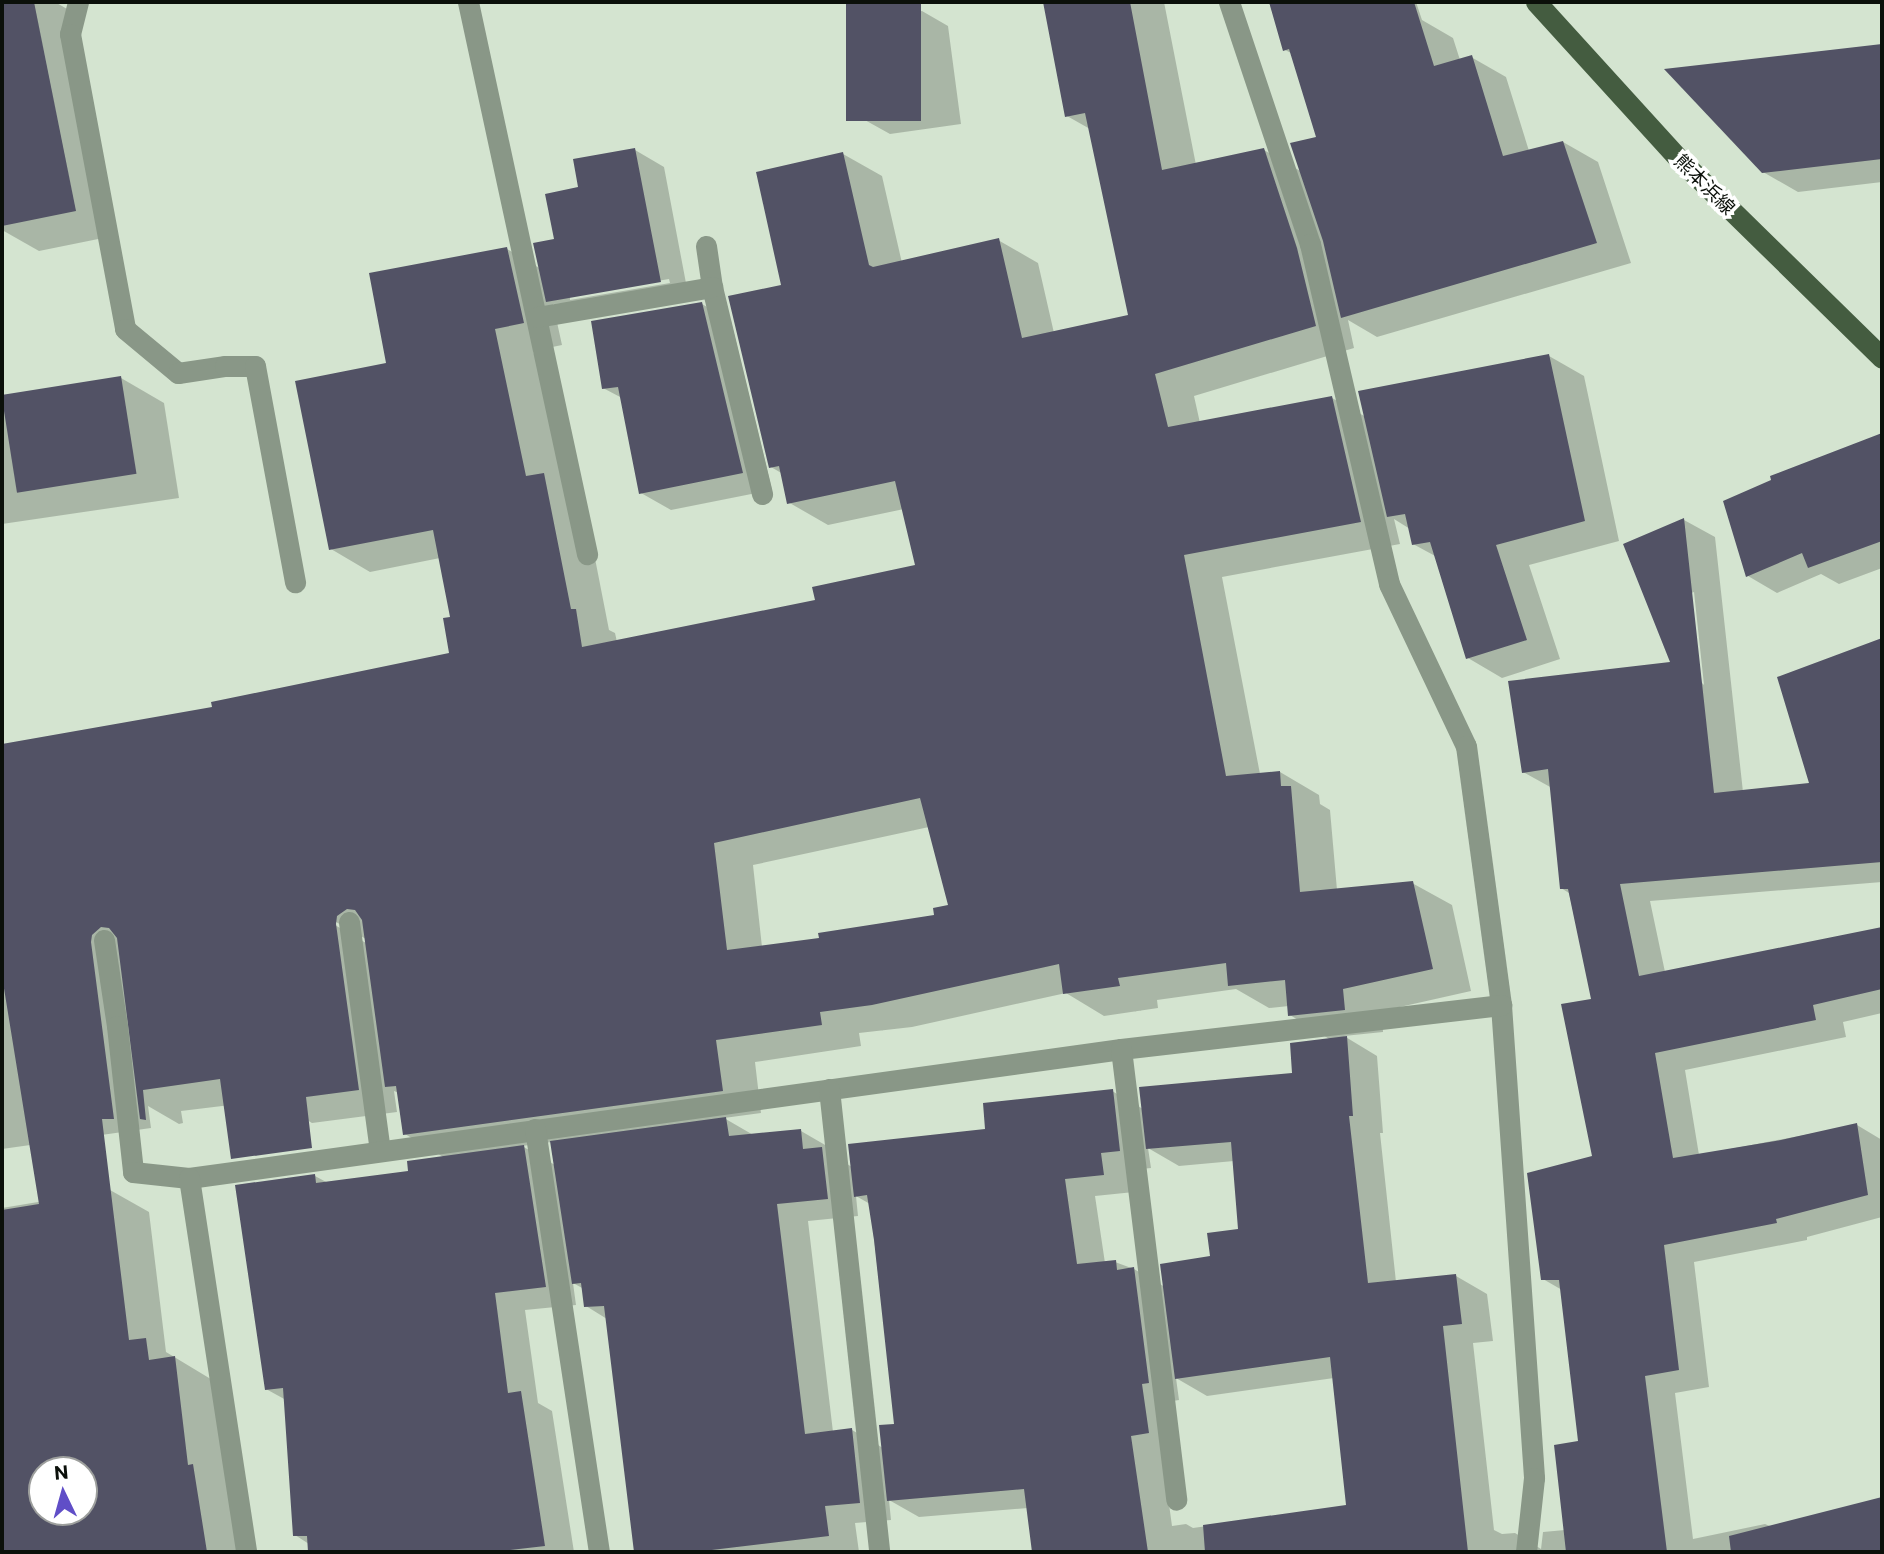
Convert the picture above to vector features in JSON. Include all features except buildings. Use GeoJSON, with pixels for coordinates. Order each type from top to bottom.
{"type":"FeatureCollection","features":[{"type":"Feature","properties":{"kind":"main road","name":"熊本浜線"},"geometry":{"type":"LineString","coordinates":[[1536,2],[1679,159],[1882,358]]}},
{"type":"Feature","properties":{"kind":"street"},"geometry":{"type":"LineString","coordinates":[[78,2],[70,34],[125,329],[178,373],[225,366],[255,366],[295,582]]}},
{"type":"Feature","properties":{"kind":"street"},"geometry":{"type":"LineString","coordinates":[[468,2],[587,554]]}},
{"type":"Feature","properties":{"kind":"street"},"geometry":{"type":"LineString","coordinates":[[1229,2],[1310,244],[1389,584],[1466,746],[1500,1005],[1534,1478],[1526,1552]]}},
{"type":"Feature","properties":{"kind":"street"},"geometry":{"type":"LineString","coordinates":[[706,246],[712,287],[762,494]]}},
{"type":"Feature","properties":{"kind":"street"},"geometry":{"type":"LineString","coordinates":[[537,317],[712,287]]}},
{"type":"Feature","properties":{"kind":"street"},"geometry":{"type":"LineString","coordinates":[[349,922],[380,1150]]}},
{"type":"Feature","properties":{"kind":"street"},"geometry":{"type":"LineString","coordinates":[[104,940],[117,1026],[133,1172],[189,1178],[1121,1049],[1500,1005]]}},
{"type":"Feature","properties":{"kind":"street"},"geometry":{"type":"LineString","coordinates":[[1121,1049],[1176,1500]]}},
{"type":"Feature","properties":{"kind":"street"},"geometry":{"type":"LineString","coordinates":[[828,1089],[879,1552]]}},
{"type":"Feature","properties":{"kind":"street"},"geometry":{"type":"LineString","coordinates":[[535,1129],[599,1552]]}},
{"type":"Feature","properties":{"kind":"street"},"geometry":{"type":"LineString","coordinates":[[189,1178],[246,1552]]}}]}
